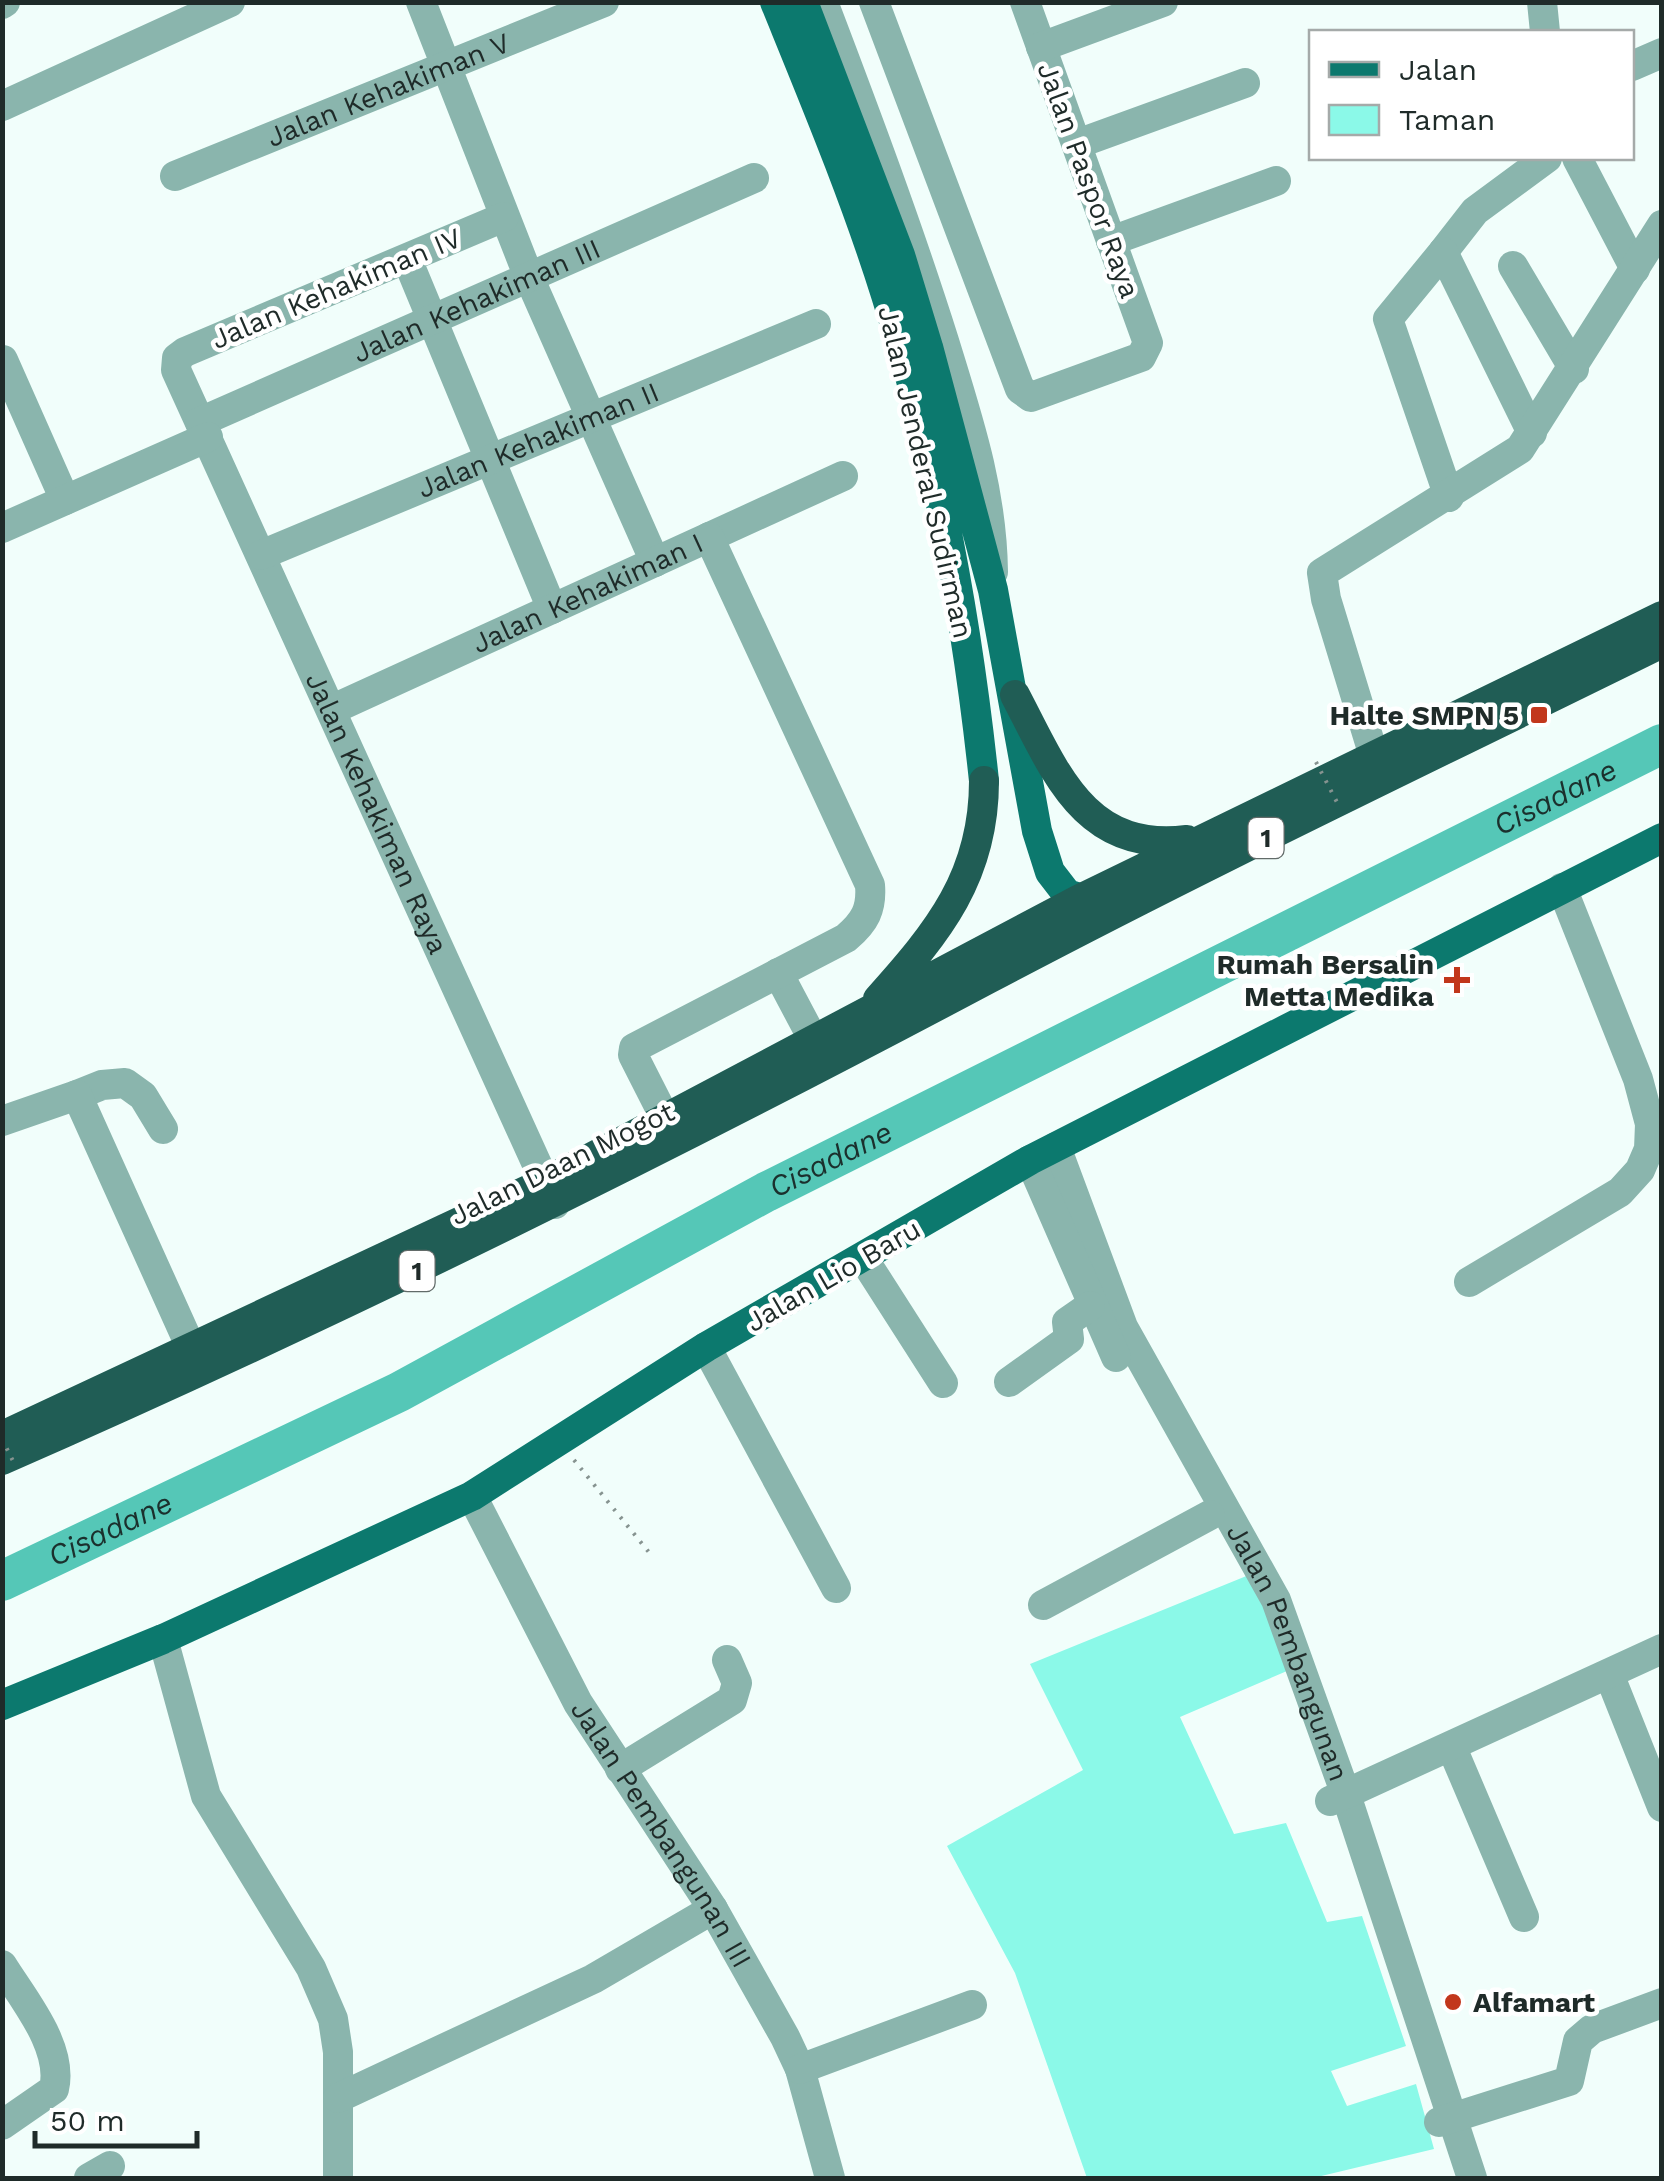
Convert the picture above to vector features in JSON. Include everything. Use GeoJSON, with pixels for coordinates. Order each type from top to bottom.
{"type":"FeatureCollection","features":[{"type":"Feature","properties":{"kind":"highway","name":"Jalan Daan Mogot"},"geometry":{"type":"LineString","coordinates":[[9,1464],[250,1352],[550,1193],[1140,902],[1391,762],[1415,736],[1662,616]]}},
{"type":"Feature","properties":{"kind":"highway","name":"Jalan Daan Mogot"},"geometry":{"type":"LineString","coordinates":[[2,1437],[550,1193],[666,1120],[1078,900],[1206,838],[1662,643]]}},
{"type":"Feature","properties":{"kind":"highway"},"geometry":{"type":"LineString","coordinates":[[1014,695],[1059,778],[1096,820],[1138,841],[1206,838]]}},
{"type":"Feature","properties":{"kind":"highway"},"geometry":{"type":"LineString","coordinates":[[863,1016],[925,948],[968,874],[984,822],[984,781]]}},
{"type":"Feature","properties":{"kind":"main road","name":"Jalan Jenderal Sudirman"},"geometry":{"type":"LineString","coordinates":[[775,2],[886,295],[926,446],[958,601],[984,781]]}},
{"type":"Feature","properties":{"kind":"main road","name":"Jalan Jenderal Sudirman"},"geometry":{"type":"LineString","coordinates":[[803,2],[900,255],[993,590],[1043,854],[1059,886],[1078,900]]}},
{"type":"Feature","properties":{"kind":"main road","name":"Jalan Lio Baru"},"geometry":{"type":"LineString","coordinates":[[2,1705],[163,1639],[472,1496],[706,1347],[1043,1154],[1662,838]]}},
{"type":"Feature","properties":{"kind":"main road","name":"Jalan Daan Mogot"},"geometry":{"type":"LineString","coordinates":[[1078,900],[1111,906],[1140,902]]}},
{"type":"Feature","properties":{"kind":"street"},"geometry":{"type":"LineString","coordinates":[[2,106],[178,13],[230,2]]}},
{"type":"Feature","properties":{"kind":"street"},"geometry":{"type":"LineString","coordinates":[[421,2],[528,275],[654,562]]}},
{"type":"Feature","properties":{"kind":"street","name":"Jalan Kehakiman V"},"geometry":{"type":"LineString","coordinates":[[174,176],[445,63],[604,2]]}},
{"type":"Feature","properties":{"kind":"street","name":"Jalan Jenderal Sudirman"},"geometry":{"type":"LineString","coordinates":[[824,2],[900,208],[976,444],[992,516],[993,590]]}},
{"type":"Feature","properties":{"kind":"street","name":"Jalan Paspor Raya"},"geometry":{"type":"LineString","coordinates":[[874,2],[1024,395],[1031,397],[1141,357],[1148,343],[1025,2]]}},
{"type":"Feature","properties":{"kind":"street"},"geometry":{"type":"LineString","coordinates":[[1041,46],[1164,2]]}},
{"type":"Feature","properties":{"kind":"street"},"geometry":{"type":"LineString","coordinates":[[1542,2],[1545,30]]}},
{"type":"Feature","properties":{"kind":"street"},"geometry":{"type":"LineString","coordinates":[[1634,65],[1662,53]]}},
{"type":"Feature","properties":{"kind":"street"},"geometry":{"type":"LineString","coordinates":[[1076,144],[1245,83]]}},
{"type":"Feature","properties":{"kind":"street"},"geometry":{"type":"LineString","coordinates":[[1449,497],[1388,319],[1475,211],[1544,160]]}},
{"type":"Feature","properties":{"kind":"street"},"geometry":{"type":"LineString","coordinates":[[1578,160],[1636,269]]}},
{"type":"Feature","properties":{"kind":"street","name":"Jalan Kehakiman III"},"geometry":{"type":"LineString","coordinates":[[2,528],[528,275],[754,178]]}},
{"type":"Feature","properties":{"kind":"street"},"geometry":{"type":"LineString","coordinates":[[1111,240],[1276,181]]}},
{"type":"Feature","properties":{"kind":"street","name":"Jalan Kehakiman IV"},"geometry":{"type":"LineString","coordinates":[[204,430],[176,370],[177,358],[504,217]]}},
{"type":"Feature","properties":{"kind":"street"},"geometry":{"type":"LineString","coordinates":[[1391,762],[1322,584],[1322,573],[1504,462],[1532,433],[1662,226]]}},
{"type":"Feature","properties":{"kind":"street"},"geometry":{"type":"LineString","coordinates":[[1444,252],[1532,433]]}},
{"type":"Feature","properties":{"kind":"street"},"geometry":{"type":"LineString","coordinates":[[407,258],[552,609]]}},
{"type":"Feature","properties":{"kind":"street"},"geometry":{"type":"LineString","coordinates":[[1513,266],[1574,369]]}},
{"type":"Feature","properties":{"kind":"street","name":"Jalan Kehakiman II"},"geometry":{"type":"LineString","coordinates":[[261,556],[816,324]]}},
{"type":"Feature","properties":{"kind":"street"},"geometry":{"type":"LineString","coordinates":[[3,360],[65,500]]}},
{"type":"Feature","properties":{"kind":"street","name":"Jalan Kehakiman Raya"},"geometry":{"type":"LineString","coordinates":[[204,430],[550,1193]]}},
{"type":"Feature","properties":{"kind":"street","name":"Jalan Kehakiman I"},"geometry":{"type":"LineString","coordinates":[[331,710],[843,476]]}},
{"type":"Feature","properties":{"kind":"street"},"geometry":{"type":"LineString","coordinates":[[666,1120],[633,1055],[634,1048],[856,930],[869,910],[870,885],[709,537]]}},
{"type":"Feature","properties":{"kind":"street"},"geometry":{"type":"LineString","coordinates":[[1468,1282],[1620,1192],[1655,1147],[1638,1079],[1562,888]]}},
{"type":"Feature","properties":{"kind":"street"},"geometry":{"type":"LineString","coordinates":[[778,973],[814,1042]]}},
{"type":"Feature","properties":{"kind":"street"},"geometry":{"type":"LineString","coordinates":[[2,1121],[102,1085],[125,1083],[142,1096],[163,1129]]}},
{"type":"Feature","properties":{"kind":"street"},"geometry":{"type":"LineString","coordinates":[[77,1095],[192,1350]]}},
{"type":"Feature","properties":{"kind":"street","name":"Jalan Pembangunan"},"geometry":{"type":"LineString","coordinates":[[1043,1154],[1090,1306],[1120,1366],[1210,1515],[1264,1619],[1338,1798]]}},
{"type":"Feature","properties":{"kind":"street","name":"Jalan Pembangunan"},"geometry":{"type":"LineString","coordinates":[[1043,1154],[1122,1327],[1276,1600],[1445,2120],[1472,2178]]}},
{"type":"Feature","properties":{"kind":"street"},"geometry":{"type":"LineString","coordinates":[[863,1258],[944,1382]]}},
{"type":"Feature","properties":{"kind":"street"},"geometry":{"type":"LineString","coordinates":[[1009,1382],[1070,1339],[1067,1322],[1090,1306]]}},
{"type":"Feature","properties":{"kind":"street"},"geometry":{"type":"LineString","coordinates":[[706,1347],[836,1588]]}},
{"type":"Feature","properties":{"kind":"street","name":"Jalan Pembangunan III"},"geometry":{"type":"LineString","coordinates":[[472,1496],[578,1703],[713,1909],[800,2069],[830,2178]]}},
{"type":"Feature","properties":{"kind":"street"},"geometry":{"type":"LineString","coordinates":[[1043,1605],[1210,1515]]}},
{"type":"Feature","properties":{"kind":"street"},"geometry":{"type":"LineString","coordinates":[[163,1639],[206,1796],[311,1968],[332,2018],[338,2178]]}},
{"type":"Feature","properties":{"kind":"street"},"geometry":{"type":"LineString","coordinates":[[1338,1798],[1662,1650]]}},
{"type":"Feature","properties":{"kind":"street"},"geometry":{"type":"LineString","coordinates":[[620,1769],[732,1700],[737,1682],[727,1660]]}},
{"type":"Feature","properties":{"kind":"street"},"geometry":{"type":"LineString","coordinates":[[1609,1674],[1662,1807]]}},
{"type":"Feature","properties":{"kind":"street"},"geometry":{"type":"LineString","coordinates":[[1452,1748],[1524,1917]]}},
{"type":"Feature","properties":{"kind":"street"},"geometry":{"type":"LineString","coordinates":[[338,2098],[593,1979],[713,1909]]}},
{"type":"Feature","properties":{"kind":"street"},"geometry":{"type":"LineString","coordinates":[[2,1965],[46,2037],[58,2075],[54,2089],[2,2124]]}},
{"type":"Feature","properties":{"kind":"street"},"geometry":{"type":"LineString","coordinates":[[1445,2120],[1569,2082],[1578,2041],[1592,2029],[1662,2003]]}},
{"type":"Feature","properties":{"kind":"street"},"geometry":{"type":"LineString","coordinates":[[800,2069],[972,2005]]}},
{"type":"Feature","properties":{"kind":"street","name":"Jalan Pembangunan"},"geometry":{"type":"LineString","coordinates":[[1445,2120],[1457,2178]]}},
{"type":"Feature","properties":{"kind":"path"},"geometry":{"type":"LineString","coordinates":[[1316,762],[1340,808]]}},
{"type":"Feature","properties":{"kind":"path"},"geometry":{"type":"LineString","coordinates":[[2,1437],[9,1464]]}},
{"type":"Feature","properties":{"kind":"path"},"geometry":{"type":"LineString","coordinates":[[575,1461],[652,1556]]}},
{"type":"Feature","properties":{"kind":"green space"},"geometry":{"type":"Polygon","coordinates":[[[1271,1566],[1308,1662],[1180,1717],[1234,1834],[1286,1823],[1327,1922],[1362,1916],[1406,2046],[1331,2071],[1347,2106],[1416,2084],[1434,2149],[1313,2178],[1087,2178],[1015,1973],[947,1846],[1083,1770],[1030,1664],[1271,1566]]]}},
{"type":"Feature","properties":{"kind":"waterway","name":"Cisadane"},"geometry":{"type":"LineString","coordinates":[[2,1581],[399,1392],[766,1192],[1662,744]]}},
{"type":"Feature","properties":{"kind":"place","name":"Halte SMPN 5"},"geometry":{"type":"Point","coordinates":[1539,715]}},
{"type":"Feature","properties":{"kind":"place","name":"Rumah Bersalin Metta Medika"},"geometry":{"type":"Point","coordinates":[1457,980]}},
{"type":"Feature","properties":{"kind":"place","name":"Alfamart"},"geometry":{"type":"Point","coordinates":[1453,2002]}}]}
